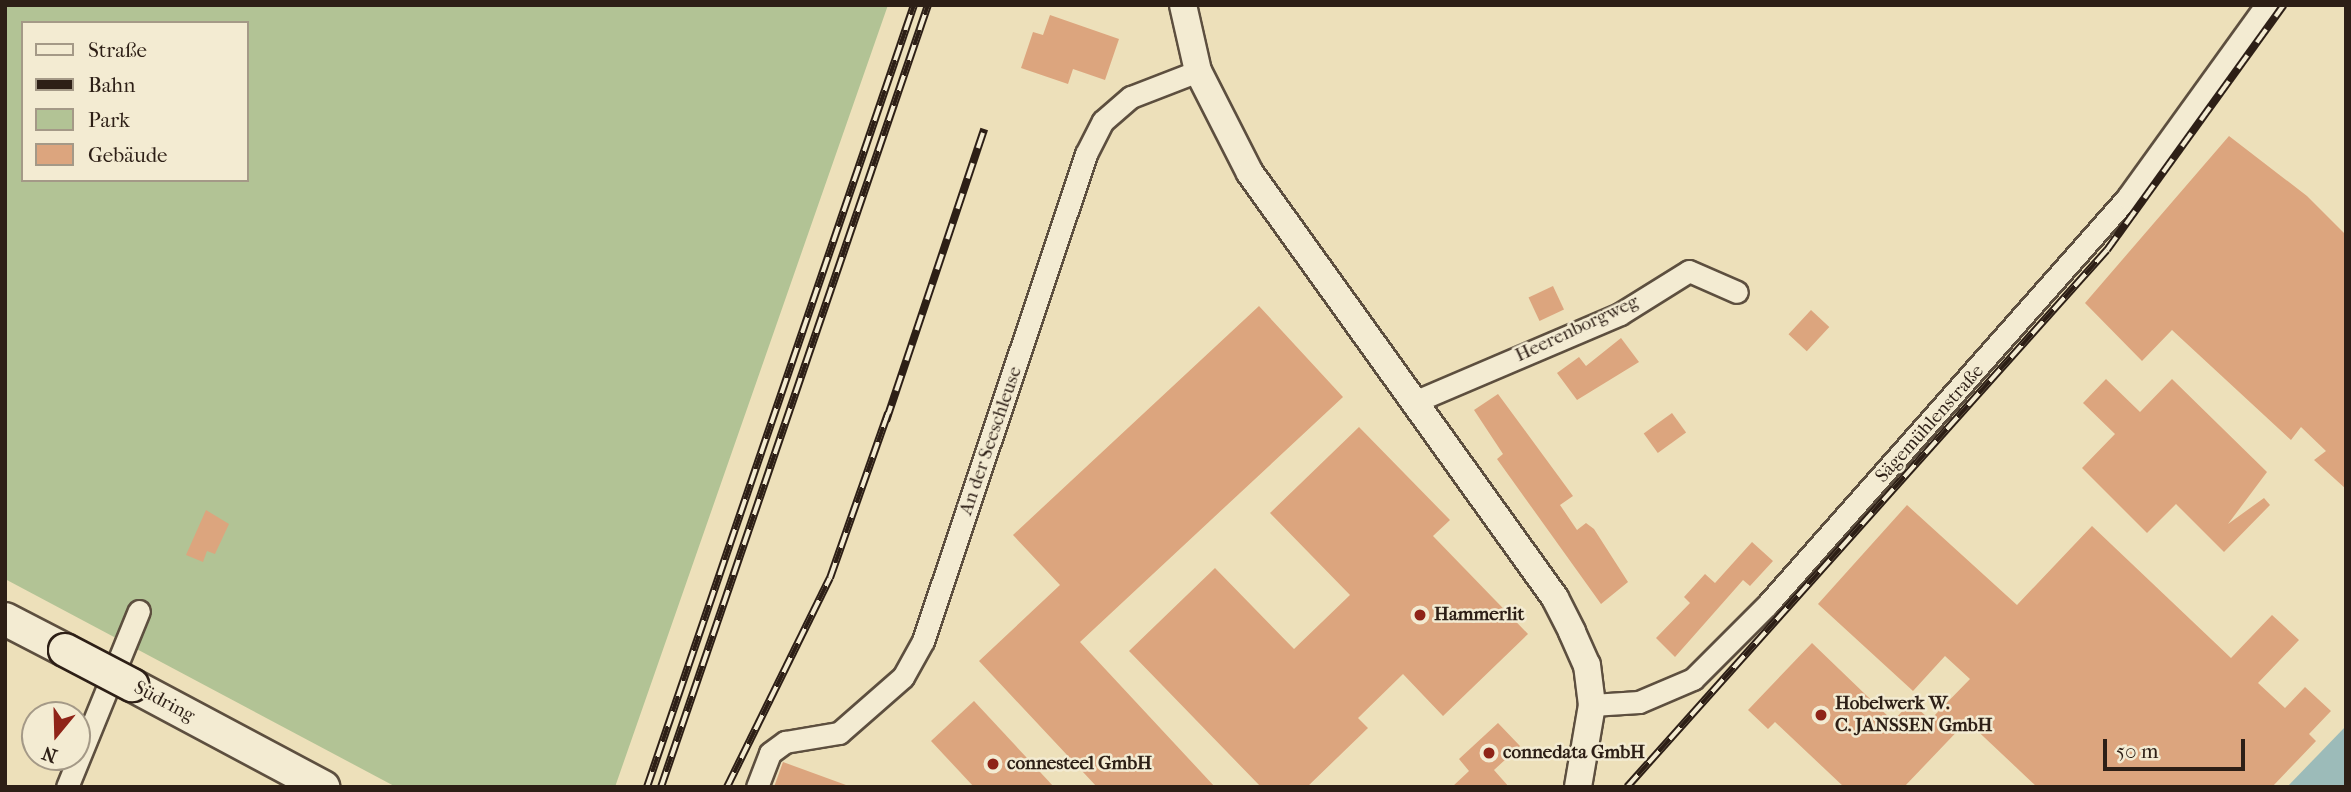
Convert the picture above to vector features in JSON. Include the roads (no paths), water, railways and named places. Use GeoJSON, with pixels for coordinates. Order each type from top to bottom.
{"type":"FeatureCollection","features":[{"type":"Feature","properties":{"kind":"main road","name":"Südring"},"geometry":{"type":"LineString","coordinates":[[5,619],[323,787]]}},
{"type":"Feature","properties":{"kind":"street"},"geometry":{"type":"LineString","coordinates":[[1183,5],[1198,71],[1250,173],[1555,598],[1587,665],[1592,705],[1578,787]]}},
{"type":"Feature","properties":{"kind":"street","name":"Sägemühlenstraße"},"geometry":{"type":"LineString","coordinates":[[1592,705],[1639,702],[1693,679],[1766,605],[2127,198],[2266,5]]}},
{"type":"Feature","properties":{"kind":"street","name":"An der Seeschleuse"},"geometry":{"type":"LineString","coordinates":[[757,787],[770,754],[785,742],[839,733],[903,677],[923,641],[1086,155],[1103,121],[1131,97],[1198,71]]}},
{"type":"Feature","properties":{"kind":"street","name":"Heerenborgweg"},"geometry":{"type":"LineString","coordinates":[[1415,402],[1620,314],[1689,271],[1737,292]]}},
{"type":"Feature","properties":{"kind":"street"},"geometry":{"type":"LineString","coordinates":[[68,787],[139,611]]}},
{"type":"Feature","properties":{"kind":"water"},"geometry":{"type":"Polygon","coordinates":[[[2346,726],[2346,787],[2287,787],[2346,726]]]}},
{"type":"Feature","properties":{"kind":"railway"},"geometry":{"type":"LineString","coordinates":[[647,787],[914,5]]}},
{"type":"Feature","properties":{"kind":"railway"},"geometry":{"type":"LineString","coordinates":[[661,787],[928,5]]}},
{"type":"Feature","properties":{"kind":"railway"},"geometry":{"type":"LineString","coordinates":[[1627,787],[2107,250],[2284,5]]}},
{"type":"Feature","properties":{"kind":"railway"},"geometry":{"type":"LineString","coordinates":[[886,421],[984,129]]}},
{"type":"Feature","properties":{"kind":"railway"},"geometry":{"type":"LineString","coordinates":[[727,787],[830,578],[888,413]]}},
{"type":"Feature","properties":{"kind":"place","name":"Hammerlit"},"geometry":{"type":"Point","coordinates":[1420,615]}},
{"type":"Feature","properties":{"kind":"place","name":"Hobelwerk W. C. JANSSEN GmbH"},"geometry":{"type":"Point","coordinates":[1821,715]}},
{"type":"Feature","properties":{"kind":"place","name":"connedata GmbH"},"geometry":{"type":"Point","coordinates":[1489,753]}},
{"type":"Feature","properties":{"kind":"place","name":"connesteel GmbH"},"geometry":{"type":"Point","coordinates":[993,764]}}]}
